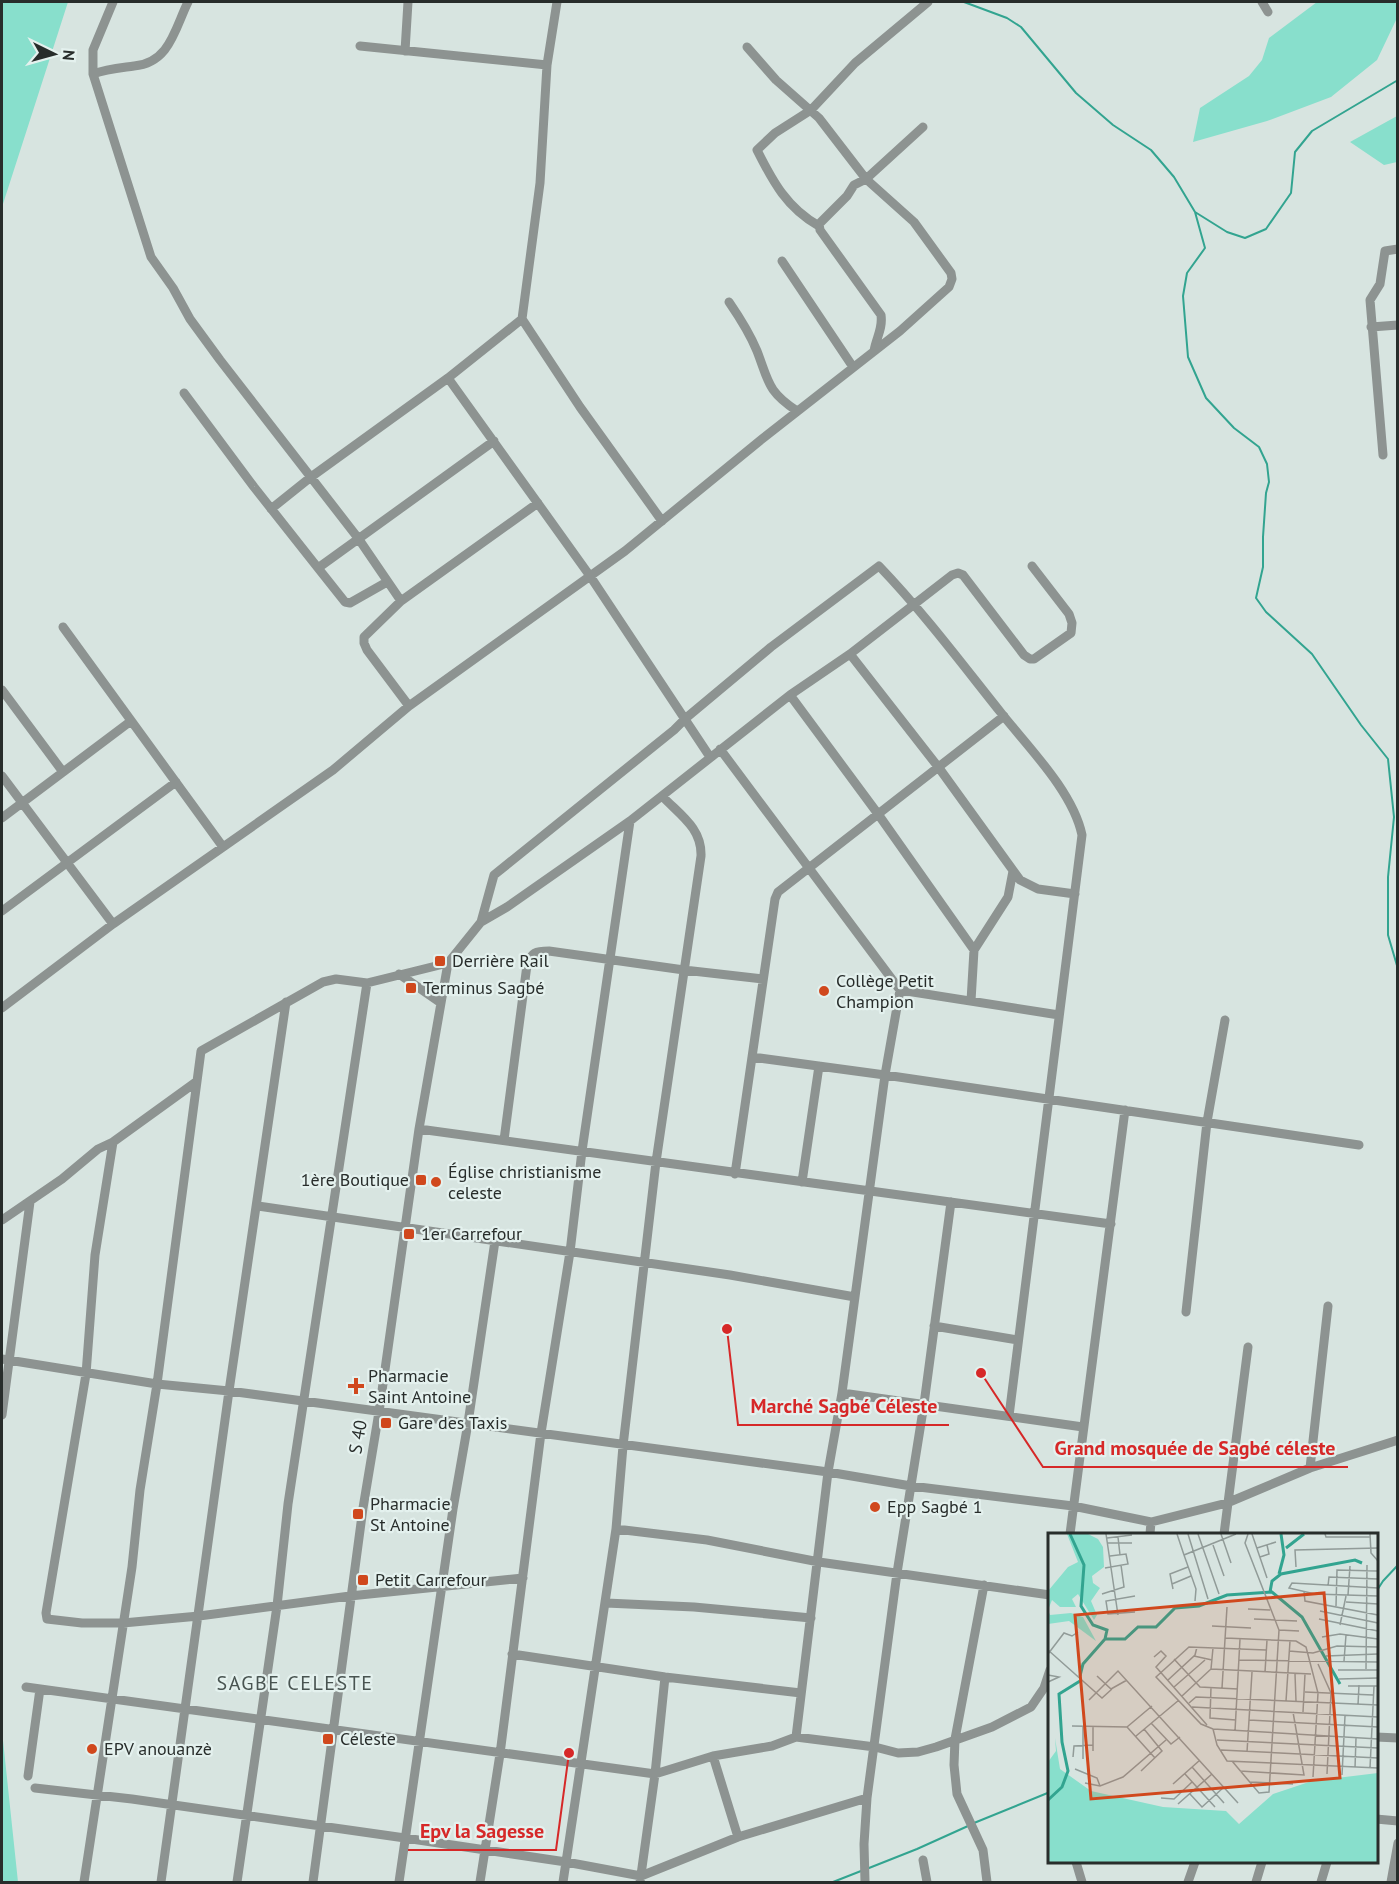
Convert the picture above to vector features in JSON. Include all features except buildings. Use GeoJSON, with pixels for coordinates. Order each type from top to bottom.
{"type":"FeatureCollection","features":[{"type":"Feature","properties":{"kind":"street"},"geometry":{"type":"LineString","coordinates":[[112,2],[93,50],[93,74],[151,257],[173,288],[190,319],[358,538],[401,601]]}},
{"type":"Feature","properties":{"kind":"street"},"geometry":{"type":"LineString","coordinates":[[93,74],[121,66],[136,66],[160,57],[188,2]]}},
{"type":"Feature","properties":{"kind":"street"},"geometry":{"type":"LineString","coordinates":[[405,51],[408,2]]}},
{"type":"Feature","properties":{"kind":"street"},"geometry":{"type":"LineString","coordinates":[[557,2],[547,65],[540,183],[522,319],[580,407],[662,521]]}},
{"type":"Feature","properties":{"kind":"street"},"geometry":{"type":"LineString","coordinates":[[874,351],[881,326],[881,315],[819,226],[795,210],[775,185],[757,150],[775,133],[811,110],[855,63],[928,2]]}},
{"type":"Feature","properties":{"kind":"street"},"geometry":{"type":"LineString","coordinates":[[1262,2],[1268,12]]}},
{"type":"Feature","properties":{"kind":"street"},"geometry":{"type":"LineString","coordinates":[[360,46],[547,65]]}},
{"type":"Feature","properties":{"kind":"street"},"geometry":{"type":"LineString","coordinates":[[2,1006],[113,924],[333,770],[409,706],[590,576],[874,351],[939,298],[950,286],[952,279],[946,264],[914,222],[866,179],[843,147],[811,110],[776,80],[747,48]]}},
{"type":"Feature","properties":{"kind":"street"},"geometry":{"type":"LineString","coordinates":[[819,226],[831,210],[847,196],[854,185],[866,179],[923,127]]}},
{"type":"Feature","properties":{"kind":"street"},"geometry":{"type":"LineString","coordinates":[[1383,455],[1370,300],[1380,284],[1385,251],[1398,249]]}},
{"type":"Feature","properties":{"kind":"street"},"geometry":{"type":"LineString","coordinates":[[782,261],[853,367]]}},
{"type":"Feature","properties":{"kind":"street"},"geometry":{"type":"LineString","coordinates":[[729,302],[749,333],[769,385],[781,400],[797,411]]}},
{"type":"Feature","properties":{"kind":"street"},"geometry":{"type":"LineString","coordinates":[[271,509],[311,477],[448,378],[522,319]]}},
{"type":"Feature","properties":{"kind":"street"},"geometry":{"type":"LineString","coordinates":[[1371,327],[1398,325]]}},
{"type":"Feature","properties":{"kind":"street"},"geometry":{"type":"LineString","coordinates":[[448,378],[590,576],[710,757]]}},
{"type":"Feature","properties":{"kind":"street"},"geometry":{"type":"LineString","coordinates":[[184,393],[271,509],[345,602],[350,603],[387,582]]}},
{"type":"Feature","properties":{"kind":"street"},"geometry":{"type":"LineString","coordinates":[[318,568],[494,441]]}},
{"type":"Feature","properties":{"kind":"street"},"geometry":{"type":"LineString","coordinates":[[409,706],[367,650],[364,637],[401,601],[538,503]]}},
{"type":"Feature","properties":{"kind":"street"},"geometry":{"type":"LineString","coordinates":[[481,922],[494,875],[675,730],[686,718],[771,647],[879,566],[915,604],[1062,791],[1080,825],[1082,836],[1009,1416]]}},
{"type":"Feature","properties":{"kind":"street"},"geometry":{"type":"LineString","coordinates":[[84,1882],[157,1384],[201,1051],[323,982],[336,979],[367,982],[448,963],[481,922],[507,907],[630,821],[790,695],[850,654],[958,573],[963,575],[1024,655],[1034,659],[1071,633],[1072,623],[1069,614],[1032,566]]}},
{"type":"Feature","properties":{"kind":"street"},"geometry":{"type":"LineString","coordinates":[[63,627],[223,847]]}},
{"type":"Feature","properties":{"kind":"street"},"geometry":{"type":"LineString","coordinates":[[850,654],[939,768],[1020,880],[1038,889],[1075,894]]}},
{"type":"Feature","properties":{"kind":"street"},"geometry":{"type":"LineString","coordinates":[[2,690],[63,772]]}},
{"type":"Feature","properties":{"kind":"street"},"geometry":{"type":"LineString","coordinates":[[790,695],[974,950]]}},
{"type":"Feature","properties":{"kind":"street"},"geometry":{"type":"LineString","coordinates":[[735,1174],[775,899],[778,892],[1004,716]]}},
{"type":"Feature","properties":{"kind":"street"},"geometry":{"type":"LineString","coordinates":[[2,818],[131,721]]}},
{"type":"Feature","properties":{"kind":"street"},"geometry":{"type":"LineString","coordinates":[[720,749],[900,990],[1059,1015]]}},
{"type":"Feature","properties":{"kind":"street"},"geometry":{"type":"LineString","coordinates":[[2,776],[113,924]]}},
{"type":"Feature","properties":{"kind":"street"},"geometry":{"type":"LineString","coordinates":[[2,911],[176,782]]}},
{"type":"Feature","properties":{"kind":"street"},"geometry":{"type":"LineString","coordinates":[[563,1882],[616,1529],[623,1446],[656,1162],[702,844],[698,833],[662,796]]}},
{"type":"Feature","properties":{"kind":"street"},"geometry":{"type":"LineString","coordinates":[[480,1882],[500,1754],[541,1434],[570,1252],[582,1151],[630,821]]}},
{"type":"Feature","properties":{"kind":"street"},"geometry":{"type":"LineString","coordinates":[[971,1001],[974,950],[1008,897],[1012,871]]}},
{"type":"Feature","properties":{"kind":"street"},"geometry":{"type":"LineString","coordinates":[[504,1140],[530,955],[536,951],[764,979]]}},
{"type":"Feature","properties":{"kind":"street","name":"S 40"},"geometry":{"type":"LineString","coordinates":[[313,1882],[350,1596],[379,1412],[404,1227],[448,963]]}},
{"type":"Feature","properties":{"kind":"street"},"geometry":{"type":"LineString","coordinates":[[399,974],[441,1003]]}},
{"type":"Feature","properties":{"kind":"street"},"geometry":{"type":"LineString","coordinates":[[237,1882],[277,1606],[288,1504],[367,982]]}},
{"type":"Feature","properties":{"kind":"street"},"geometry":{"type":"LineString","coordinates":[[796,1737],[819,1562],[828,1472],[842,1393],[885,1075],[900,990]]}},
{"type":"Feature","properties":{"kind":"street"},"geometry":{"type":"LineString","coordinates":[[161,1882],[229,1390],[258,1206],[286,1002]]}},
{"type":"Feature","properties":{"kind":"street"},"geometry":{"type":"LineString","coordinates":[[1185,1312],[1207,1122],[1225,1020]]}},
{"type":"Feature","properties":{"kind":"street"},"geometry":{"type":"LineString","coordinates":[[752,1057],[1359,1145]]}},
{"type":"Feature","properties":{"kind":"street"},"geometry":{"type":"LineString","coordinates":[[802,1182],[819,1066]]}},
{"type":"Feature","properties":{"kind":"street"},"geometry":{"type":"LineString","coordinates":[[2,1220],[64,1178],[98,1149],[113,1142],[196,1082]]}},
{"type":"Feature","properties":{"kind":"street"},"geometry":{"type":"LineString","coordinates":[[1070,1533],[1125,1110]]}},
{"type":"Feature","properties":{"kind":"street"},"geometry":{"type":"LineString","coordinates":[[419,1129],[1111,1224]]}},
{"type":"Feature","properties":{"kind":"street"},"geometry":{"type":"LineString","coordinates":[[113,1142],[95,1256],[86,1374],[46,1616],[50,1620],[123,1623],[522,1578]]}},
{"type":"Feature","properties":{"kind":"street"},"geometry":{"type":"LineString","coordinates":[[2,1415],[6,1360],[30,1202]]}},
{"type":"Feature","properties":{"kind":"street"},"geometry":{"type":"LineString","coordinates":[[866,1882],[864,1844],[867,1798],[951,1202]]}},
{"type":"Feature","properties":{"kind":"street"},"geometry":{"type":"LineString","coordinates":[[258,1206],[730,1275],[855,1297]]}},
{"type":"Feature","properties":{"kind":"street"},"geometry":{"type":"LineString","coordinates":[[399,1882],[453,1509],[495,1241]]}},
{"type":"Feature","properties":{"kind":"street"},"geometry":{"type":"LineString","coordinates":[[1310,1468],[1328,1306]]}},
{"type":"Feature","properties":{"kind":"street"},"geometry":{"type":"LineString","coordinates":[[934,1326],[1018,1340]]}},
{"type":"Feature","properties":{"kind":"street"},"geometry":{"type":"LineString","coordinates":[[1224,1533],[1248,1347]]}},
{"type":"Feature","properties":{"kind":"street"},"geometry":{"type":"LineString","coordinates":[[6,1360],[157,1384],[229,1390],[623,1446],[828,1472],[910,1486],[1073,1506],[1151,1522],[1227,1503],[1310,1468],[1398,1440]]}},
{"type":"Feature","properties":{"kind":"street"},"geometry":{"type":"LineString","coordinates":[[842,1393],[1083,1427]]}},
{"type":"Feature","properties":{"kind":"street"},"geometry":{"type":"LineString","coordinates":[[1150,1533],[1151,1522]]}},
{"type":"Feature","properties":{"kind":"street"},"geometry":{"type":"LineString","coordinates":[[616,1529],[707,1540],[819,1562],[1048,1595]]}},
{"type":"Feature","properties":{"kind":"street"},"geometry":{"type":"LineString","coordinates":[[984,1585],[955,1739],[954,1765],[957,1794],[983,1850],[987,1882]]}},
{"type":"Feature","properties":{"kind":"street"},"geometry":{"type":"LineString","coordinates":[[606,1603],[811,1618]]}},
{"type":"Feature","properties":{"kind":"street"},"geometry":{"type":"LineString","coordinates":[[512,1654],[665,1677],[801,1693]]}},
{"type":"Feature","properties":{"kind":"street"},"geometry":{"type":"LineString","coordinates":[[26,1687],[655,1774],[713,1756],[772,1746],[796,1737],[906,1753],[936,1747],[992,1727],[1031,1707],[1044,1688],[1048,1676]]}},
{"type":"Feature","properties":{"kind":"street"},"geometry":{"type":"LineString","coordinates":[[640,1879],[655,1774],[665,1677]]}},
{"type":"Feature","properties":{"kind":"street"},"geometry":{"type":"LineString","coordinates":[[28,1776],[40,1689]]}},
{"type":"Feature","properties":{"kind":"street"},"geometry":{"type":"LineString","coordinates":[[1378,1737],[1398,1738]]}},
{"type":"Feature","properties":{"kind":"street"},"geometry":{"type":"LineString","coordinates":[[713,1756],[738,1837]]}},
{"type":"Feature","properties":{"kind":"street"},"geometry":{"type":"LineString","coordinates":[[34,1788],[173,1805],[567,1862],[640,1879],[738,1837],[867,1798]]}},
{"type":"Feature","properties":{"kind":"street"},"geometry":{"type":"LineString","coordinates":[[1378,1819],[1398,1821]]}},
{"type":"Feature","properties":{"kind":"street"},"geometry":{"type":"LineString","coordinates":[[1391,1882],[1398,1843]]}},
{"type":"Feature","properties":{"kind":"street"},"geometry":{"type":"LineString","coordinates":[[923,1860],[927,1882]]}},
{"type":"Feature","properties":{"kind":"street"},"geometry":{"type":"LineString","coordinates":[[1076,1863],[1082,1882]]}},
{"type":"Feature","properties":{"kind":"street"},"geometry":{"type":"LineString","coordinates":[[1188,1882],[1195,1863]]}},
{"type":"Feature","properties":{"kind":"street"},"geometry":{"type":"LineString","coordinates":[[1256,1882],[1262,1863]]}},
{"type":"Feature","properties":{"kind":"street"},"geometry":{"type":"LineString","coordinates":[[1321,1882],[1327,1863]]}},
{"type":"Feature","properties":{"kind":"green space"},"geometry":{"type":"Polygon","coordinates":[[[2,2],[68,2],[2,207],[2,2]]]}},
{"type":"Feature","properties":{"kind":"green space"},"geometry":{"type":"Polygon","coordinates":[[[1317,2],[1397,2],[1397,18],[1377,60],[1331,97],[1267,121],[1193,142],[1200,108],[1249,76],[1262,60],[1269,38],[1317,2]]]}},
{"type":"Feature","properties":{"kind":"green space"},"geometry":{"type":"Polygon","coordinates":[[[1397,116],[1397,162],[1384,165],[1350,142],[1397,116]]]}},
{"type":"Feature","properties":{"kind":"green space"},"geometry":{"type":"Polygon","coordinates":[[[2,1731],[18,1882],[2,1882],[2,1731]]]}},
{"type":"Feature","properties":{"kind":"waterway"},"geometry":{"type":"LineString","coordinates":[[964,2],[1007,18],[1021,27],[1076,93],[1113,125],[1151,150],[1174,177],[1195,212],[1205,248],[1187,273],[1183,296],[1188,357],[1206,398],[1234,428],[1259,447],[1267,464],[1269,482],[1266,493],[1263,567],[1256,598],[1266,612],[1312,654],[1361,725],[1388,759],[1394,817],[1388,877],[1388,935],[1398,969]]}},
{"type":"Feature","properties":{"kind":"waterway"},"geometry":{"type":"LineString","coordinates":[[1195,212],[1227,232],[1245,238],[1266,229],[1291,193],[1295,152],[1312,131],[1398,80]]}},
{"type":"Feature","properties":{"kind":"waterway"},"geometry":{"type":"LineString","coordinates":[[1378,1589],[1398,1565]]}},
{"type":"Feature","properties":{"kind":"waterway"},"geometry":{"type":"LineString","coordinates":[[974,1823],[1048,1793]]}},
{"type":"Feature","properties":{"kind":"waterway"},"geometry":{"type":"LineString","coordinates":[[869,1868],[968,1826]]}},
{"type":"Feature","properties":{"kind":"waterway"},"geometry":{"type":"LineString","coordinates":[[833,1882],[861,1871]]}},
{"type":"Feature","properties":{"kind":"place","name":"Derrière Rail"},"geometry":{"type":"Point","coordinates":[440,961]}},
{"type":"Feature","properties":{"kind":"place","name":"Terminus Sagbé"},"geometry":{"type":"Point","coordinates":[411,988]}},
{"type":"Feature","properties":{"kind":"place","name":"Collège Petit Champion"},"geometry":{"type":"Point","coordinates":[824,991]}},
{"type":"Feature","properties":{"kind":"place","name":"1ère Boutique"},"geometry":{"type":"Point","coordinates":[421,1180]}},
{"type":"Feature","properties":{"kind":"place","name":"Église christianisme celeste"},"geometry":{"type":"Point","coordinates":[436,1182]}},
{"type":"Feature","properties":{"kind":"place","name":"1er Carrefour"},"geometry":{"type":"Point","coordinates":[409,1234]}},
{"type":"Feature","properties":{"kind":"place","name":"Marché Sagbé Céleste"},"geometry":{"type":"Point","coordinates":[727,1329]}},
{"type":"Feature","properties":{"kind":"place","name":"Grand mosquée de Sagbé céleste"},"geometry":{"type":"Point","coordinates":[981,1373]}},
{"type":"Feature","properties":{"kind":"place","name":"Pharmacie Saint Antoine"},"geometry":{"type":"Point","coordinates":[356,1386]}},
{"type":"Feature","properties":{"kind":"place","name":"Gare des Taxis"},"geometry":{"type":"Point","coordinates":[386,1423]}},
{"type":"Feature","properties":{"kind":"place","name":"Epp Sagbé 1"},"geometry":{"type":"Point","coordinates":[875,1507]}},
{"type":"Feature","properties":{"kind":"place","name":"Pharmacie St Antoine"},"geometry":{"type":"Point","coordinates":[358,1514]}},
{"type":"Feature","properties":{"kind":"place","name":"Petit Carrefour"},"geometry":{"type":"Point","coordinates":[363,1580]}},
{"type":"Feature","properties":{"kind":"place","name":"Céleste"},"geometry":{"type":"Point","coordinates":[328,1739]}},
{"type":"Feature","properties":{"kind":"place","name":"EPV anouanzè"},"geometry":{"type":"Point","coordinates":[92,1749]}},
{"type":"Feature","properties":{"kind":"place","name":"Epv la Sagesse"},"geometry":{"type":"Point","coordinates":[569,1753]}},
{"type":"Feature","properties":{"kind":"district","name":"SAGBE CELESTE"},"geometry":{"type":"Point","coordinates":[295,1683]}}]}
